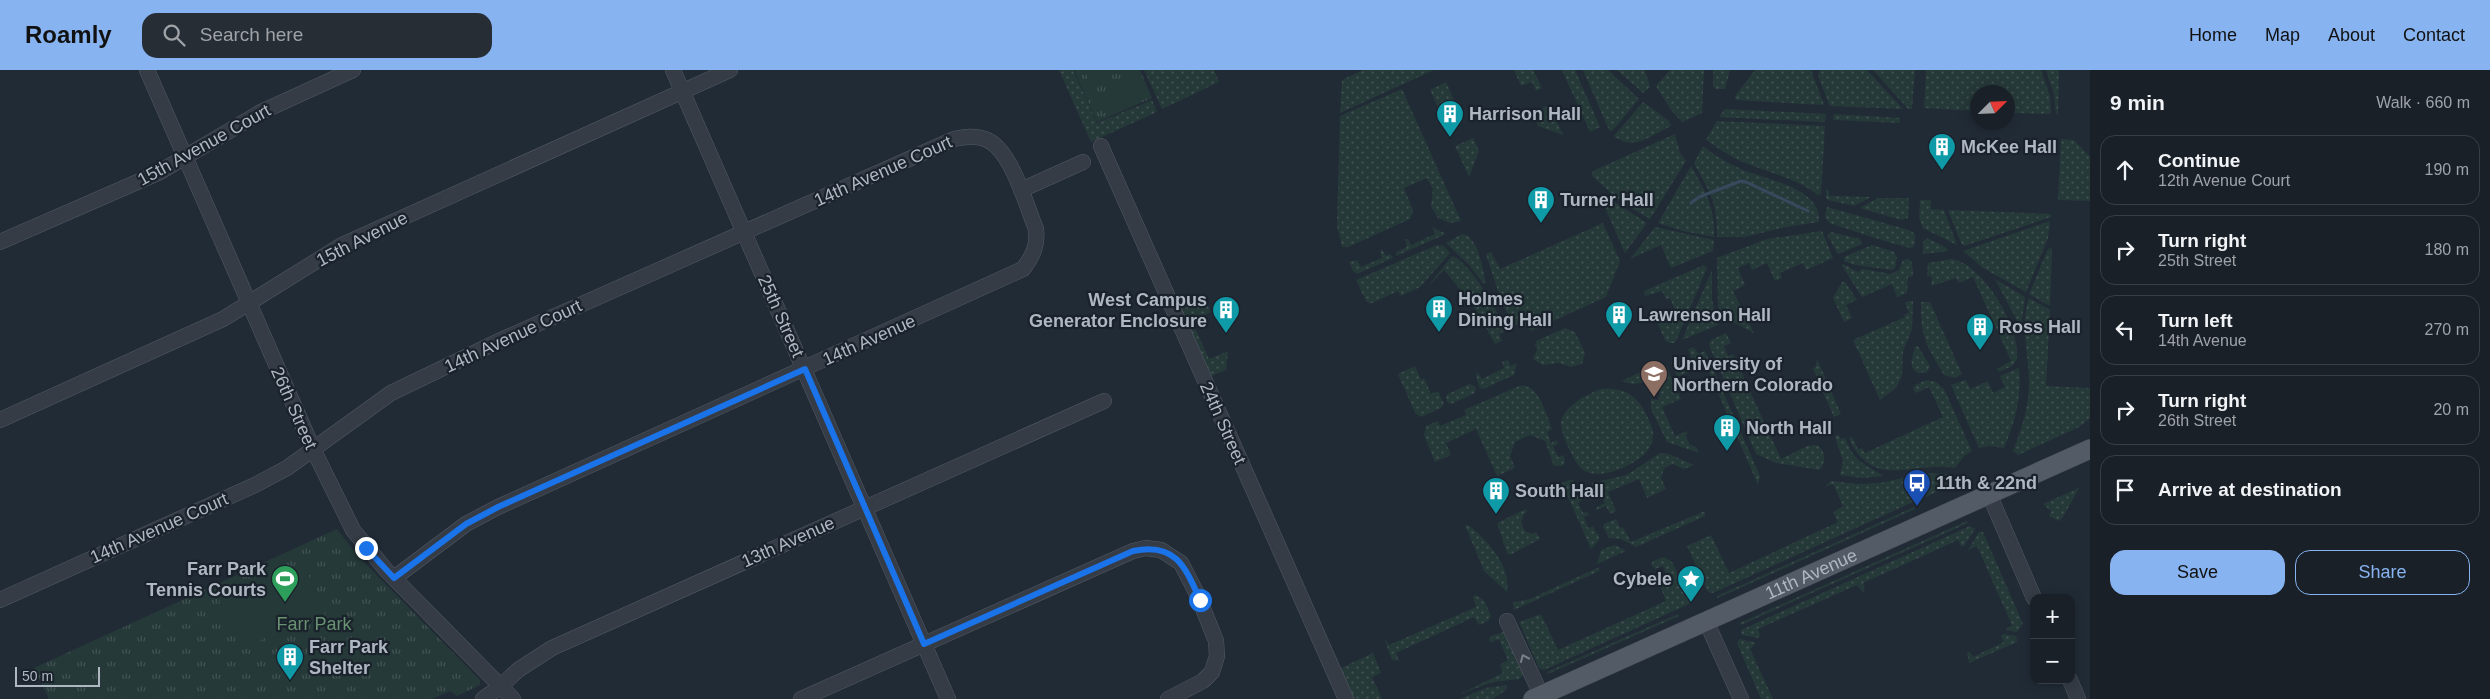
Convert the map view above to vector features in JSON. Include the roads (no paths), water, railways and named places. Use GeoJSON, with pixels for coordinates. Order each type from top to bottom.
{"type":"FeatureCollection","features":[{"type":"Feature","properties":{"kind":"main road","name":"11th Avenue"},"geometry":{"type":"LineString","coordinates":[[1539,698],[2090,449]]}},
{"type":"Feature","properties":{"kind":"street","name":"26th Street"},"geometry":{"type":"LineString","coordinates":[[147,70],[313,449],[353,530],[394,578],[513,699]]}},
{"type":"Feature","properties":{"kind":"street","name":"15th Avenue Court"},"geometry":{"type":"LineString","coordinates":[[0,242],[158,173],[261,112],[353,70]]}},
{"type":"Feature","properties":{"kind":"street","name":"25th Street"},"geometry":{"type":"LineString","coordinates":[[673,70],[948,699]]}},
{"type":"Feature","properties":{"kind":"street","name":"15th Avenue"},"geometry":{"type":"LineString","coordinates":[[0,420],[223,319],[342,245],[730,70]]}},
{"type":"Feature","properties":{"kind":"street","name":"14th Avenue Court"},"geometry":{"type":"LineString","coordinates":[[0,600],[255,485],[287,468],[391,393],[499,341],[954,138],[968,136],[986,139],[1003,152],[1020,190]]}},
{"type":"Feature","properties":{"kind":"street","name":"24th Street"},"geometry":{"type":"LineString","coordinates":[[1101,146],[1346,699]]}},
{"type":"Feature","properties":{"kind":"street"},"geometry":{"type":"LineString","coordinates":[[1020,190],[1083,162]]}},
{"type":"Feature","properties":{"kind":"street","name":"14th Avenue"},"geometry":{"type":"LineString","coordinates":[[394,578],[466,524],[498,507],[1023,269],[1034,253],[1037,240],[1036,229],[1020,190]]}},
{"type":"Feature","properties":{"kind":"street","name":"13th Avenue"},"geometry":{"type":"LineString","coordinates":[[483,699],[524,666],[552,648],[1104,401]]}},
{"type":"Feature","properties":{"kind":"street"},"geometry":{"type":"LineString","coordinates":[[1989,494],[2032,594]]}},
{"type":"Feature","properties":{"kind":"street"},"geometry":{"type":"LineString","coordinates":[[800,699],[1133,551],[1146,548],[1161,550],[1178,560],[1200,600],[1216,641],[1217,656],[1212,672],[1203,681],[1168,699]]}},
{"type":"Feature","properties":{"kind":"street"},"geometry":{"type":"LineString","coordinates":[[1507,621],[1539,698]]}},
{"type":"Feature","properties":{"kind":"street"},"geometry":{"type":"LineString","coordinates":[[1706,621],[1741,699]]}},
{"type":"Feature","properties":{"kind":"street"},"geometry":{"type":"LineString","coordinates":[[2072,684],[2078,699]]}},
{"type":"Feature","properties":{"kind":"waterway"},"geometry":{"type":"LineString","coordinates":[[1691,203],[1699,197],[1741,181],[1808,211]]}},
{"type":"Feature","properties":{"kind":"place","name":"Harrison Hall"},"geometry":{"type":"Point","coordinates":[1450,138]}},
{"type":"Feature","properties":{"kind":"place","name":"McKee Hall"},"geometry":{"type":"Point","coordinates":[1942,171]}},
{"type":"Feature","properties":{"kind":"place","name":"Turner Hall"},"geometry":{"type":"Point","coordinates":[1541,224]}},
{"type":"Feature","properties":{"kind":"place","name":"Holmes Dining Hall"},"geometry":{"type":"Point","coordinates":[1439,333]}},
{"type":"Feature","properties":{"kind":"place","name":"West Campus Generator Enclosure"},"geometry":{"type":"Point","coordinates":[1226,334]}},
{"type":"Feature","properties":{"kind":"place","name":"Lawrenson Hall"},"geometry":{"type":"Point","coordinates":[1619,339]}},
{"type":"Feature","properties":{"kind":"place","name":"Ross Hall"},"geometry":{"type":"Point","coordinates":[1980,351]}},
{"type":"Feature","properties":{"kind":"place","name":"University of Northern Colorado"},"geometry":{"type":"Point","coordinates":[1654,398]}},
{"type":"Feature","properties":{"kind":"place","name":"North Hall"},"geometry":{"type":"Point","coordinates":[1727,452]}},
{"type":"Feature","properties":{"kind":"place","name":"11th & 22nd"},"geometry":{"type":"Point","coordinates":[1917,507]}},
{"type":"Feature","properties":{"kind":"place","name":"South Hall"},"geometry":{"type":"Point","coordinates":[1496,515]}},
{"type":"Feature","properties":{"kind":"place","name":"Farr Park Tennis Courts"},"geometry":{"type":"Point","coordinates":[285,603]}},
{"type":"Feature","properties":{"kind":"place","name":"Cybele"},"geometry":{"type":"Point","coordinates":[1691,603]}},
{"type":"Feature","properties":{"kind":"place","name":"Farr Park Shelter"},"geometry":{"type":"Point","coordinates":[290,681]}},
{"type":"Feature","properties":{"kind":"park label","name":"Farr Park"},"geometry":{"type":"Point","coordinates":[314,624]}}]}
